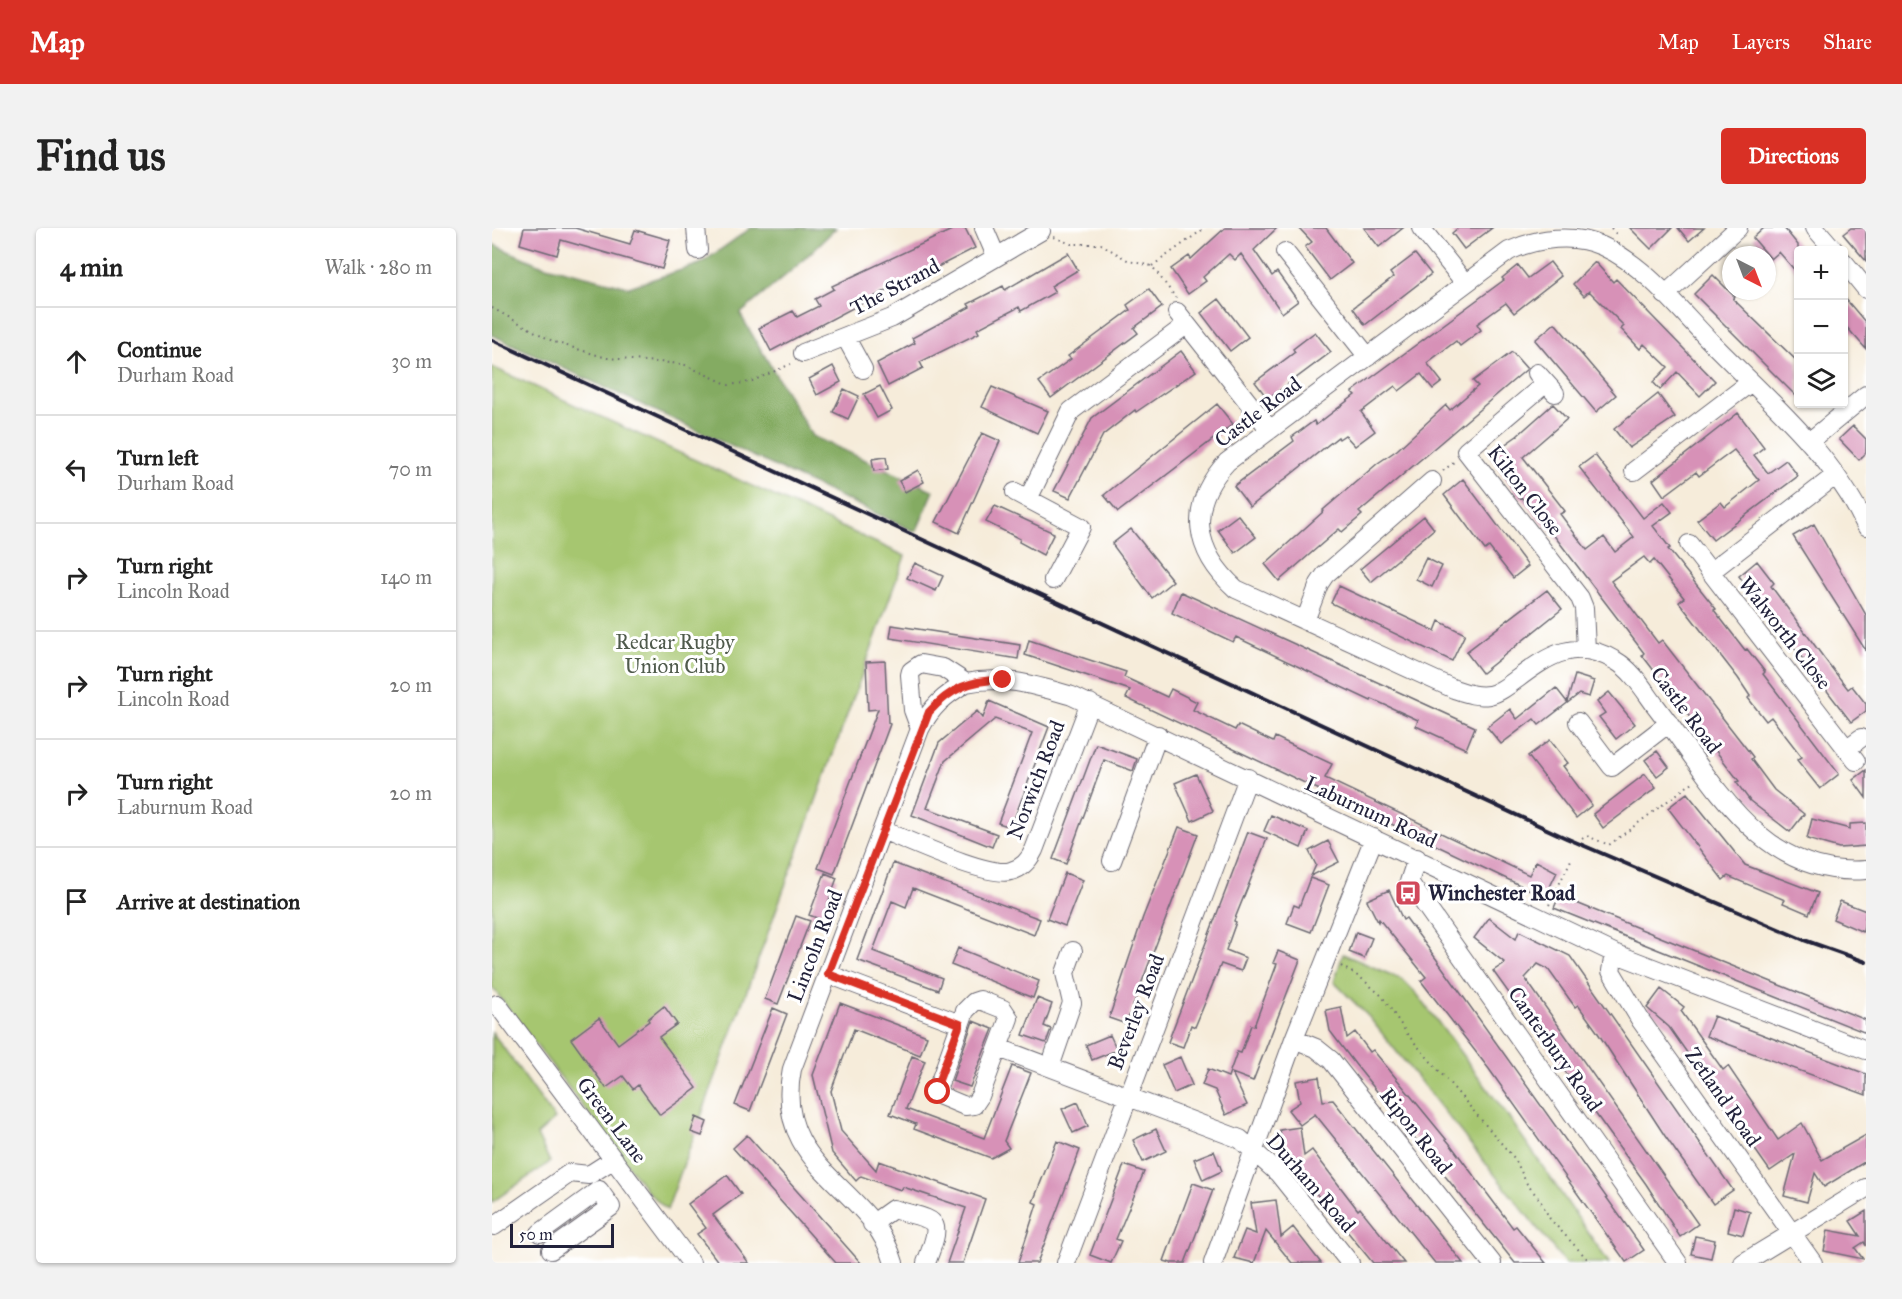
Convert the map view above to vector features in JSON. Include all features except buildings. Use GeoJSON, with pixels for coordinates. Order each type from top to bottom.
{"type":"FeatureCollection","features":[{"type":"Feature","properties":{"kind":"street"},"geometry":{"type":"LineString","coordinates":[[696,228],[698,250]]}},
{"type":"Feature","properties":{"kind":"street"},"geometry":{"type":"LineString","coordinates":[[984,228],[996,256]]}},
{"type":"Feature","properties":{"kind":"street"},"geometry":{"type":"LineString","coordinates":[[1421,228],[1466,283]]}},
{"type":"Feature","properties":{"kind":"street"},"geometry":{"type":"LineString","coordinates":[[1665,295],[1738,228]]}},
{"type":"Feature","properties":{"kind":"street"},"geometry":{"type":"LineString","coordinates":[[1815,228],[1830,246]]}},
{"type":"Feature","properties":{"kind":"street","name":"The Strand"},"geometry":{"type":"LineString","coordinates":[[803,353],[892,318],[1041,231]]}},
{"type":"Feature","properties":{"kind":"street","name":"Castle Road"},"geometry":{"type":"LineString","coordinates":[[1866,526],[1836,475],[1809,442],[1665,295],[1627,260],[1601,245],[1564,239],[1525,243],[1509,251],[1270,430],[1218,472],[1203,498],[1200,529],[1210,561],[1236,589],[1474,696],[1492,695],[1548,657],[1569,650],[1601,653],[1618,662],[1669,723],[1740,818],[1782,852],[1831,869],[1866,870]]}},
{"type":"Feature","properties":{"kind":"street"},"geometry":{"type":"LineString","coordinates":[[1285,252],[1368,357]]}},
{"type":"Feature","properties":{"kind":"street"},"geometry":{"type":"LineString","coordinates":[[1848,267],[1866,289]]}},
{"type":"Feature","properties":{"kind":"street"},"geometry":{"type":"LineString","coordinates":[[1053,580],[1082,527],[1022,495],[1071,411],[1181,319],[1270,430]]}},
{"type":"Feature","properties":{"kind":"street","name":"The Strand"},"geometry":{"type":"LineString","coordinates":[[846,338],[863,369]]}},
{"type":"Feature","properties":{"kind":"street"},"geometry":{"type":"LineString","coordinates":[[1634,471],[1750,382]]}},
{"type":"Feature","properties":{"kind":"street","name":"Kilton Close"},"geometry":{"type":"LineString","coordinates":[[1546,383],[1466,451],[1580,598],[1584,608],[1586,650]]}},
{"type":"Feature","properties":{"kind":"street"},"geometry":{"type":"LineString","coordinates":[[1809,442],[1866,395]]}},
{"type":"Feature","properties":{"kind":"street","name":"Walworth Close"},"geometry":{"type":"LineString","coordinates":[[1710,572],[1836,475]]}},
{"type":"Feature","properties":{"kind":"street"},"geometry":{"type":"LineString","coordinates":[[1305,621],[1319,584],[1330,570],[1432,481]]}},
{"type":"Feature","properties":{"kind":"street","name":"Walworth Close"},"geometry":{"type":"LineString","coordinates":[[1689,544],[1851,755],[1861,738]]}},
{"type":"Feature","properties":{"kind":"street"},"geometry":{"type":"LineString","coordinates":[[920,729],[913,710],[911,671],[921,664],[943,668],[966,683]]}},
{"type":"Feature","properties":{"kind":"street","name":"Laburnum Road"},"geometry":{"type":"LineString","coordinates":[[966,683],[985,679],[1003,680],[1053,690],[1090,703],[1614,952],[1866,1050]]}},
{"type":"Feature","properties":{"kind":"street","name":"Lincoln Road"},"geometry":{"type":"LineString","coordinates":[[894,1263],[888,1245],[872,1224],[807,1151],[796,1133],[789,1114],[788,1090],[792,1069],[920,729],[929,712],[939,701],[966,683]]}},
{"type":"Feature","properties":{"kind":"street","name":"Norwich Road"},"geometry":{"type":"LineString","coordinates":[[882,830],[990,872],[1010,872],[1019,868],[1028,861],[1034,850],[1090,703]]}},
{"type":"Feature","properties":{"kind":"street"},"geometry":{"type":"LineString","coordinates":[[1578,722],[1616,773],[1669,723]]}},
{"type":"Feature","properties":{"kind":"street"},"geometry":{"type":"LineString","coordinates":[[1112,861],[1158,735]]}},
{"type":"Feature","properties":{"kind":"street","name":"Beverley Road"},"geometry":{"type":"LineString","coordinates":[[1066,1263],[1248,778]]}},
{"type":"Feature","properties":{"kind":"street"},"geometry":{"type":"LineString","coordinates":[[1213,1263],[1294,1039],[1374,838]]}},
{"type":"Feature","properties":{"kind":"street","name":"Canterbury Road"},"geometry":{"type":"LineString","coordinates":[[1417,858],[1409,882],[1678,1263]]}},
{"type":"Feature","properties":{"kind":"street"},"geometry":{"type":"LineString","coordinates":[[1050,1067],[1072,1003],[1065,973],[1073,951]]}},
{"type":"Feature","properties":{"kind":"street","name":"Zetland Road"},"geometry":{"type":"LineString","coordinates":[[1614,952],[1611,971],[1641,1020],[1814,1263]]}},
{"type":"Feature","properties":{"kind":"street"},"geometry":{"type":"LineString","coordinates":[[828,974],[960,1024]]}},
{"type":"Feature","properties":{"kind":"street"},"geometry":{"type":"LineString","coordinates":[[980,1000],[1003,1009],[1009,1018],[999,1047],[980,1096],[974,1105],[965,1106],[941,1096],[938,1087],[960,1024],[965,1011],[974,1002],[980,1000]]}},
{"type":"Feature","properties":{"kind":"street","name":"Green Lane"},"geometry":{"type":"LineString","coordinates":[[497,1004],[692,1263]]}},
{"type":"Feature","properties":{"kind":"street","name":"Ripon Road"},"geometry":{"type":"LineString","coordinates":[[1294,1039],[1316,1048],[1331,1060],[1492,1263]]}},
{"type":"Feature","properties":{"kind":"street","name":"Durham Road"},"geometry":{"type":"LineString","coordinates":[[999,1047],[1240,1139],[1255,1150],[1278,1173],[1350,1263]]}},
{"type":"Feature","properties":{"kind":"street"},"geometry":{"type":"LineString","coordinates":[[540,1233],[594,1183],[614,1159]]}},
{"type":"Feature","properties":{"kind":"street"},"geometry":{"type":"LineString","coordinates":[[494,1226],[570,1173],[594,1183],[611,1206],[551,1250]]}},
{"type":"Feature","properties":{"kind":"street"},"geometry":{"type":"LineString","coordinates":[[1743,1263],[1866,1188]]}},
{"type":"Feature","properties":{"kind":"street"},"geometry":{"type":"LineString","coordinates":[[872,1224],[893,1209],[932,1220],[938,1228],[926,1263]]}},
{"type":"Feature","properties":{"kind":"path"},"geometry":{"type":"LineString","coordinates":[[1152,266],[1205,228]]}},
{"type":"Feature","properties":{"kind":"path"},"geometry":{"type":"LineString","coordinates":[[1041,231],[1071,244],[1101,244],[1130,261],[1152,266],[1179,301],[1181,319]]}},
{"type":"Feature","properties":{"kind":"path"},"geometry":{"type":"LineString","coordinates":[[492,309],[554,342],[607,358],[683,364],[729,385],[750,382],[788,367],[803,353]]}},
{"type":"Feature","properties":{"kind":"path"},"geometry":{"type":"LineString","coordinates":[[1432,481],[1466,451]]}},
{"type":"Feature","properties":{"kind":"path"},"geometry":{"type":"LineString","coordinates":[[1582,839],[1587,836],[1609,845],[1706,772]]}},
{"type":"Feature","properties":{"kind":"path"},"geometry":{"type":"LineString","coordinates":[[1542,918],[1572,858]]}},
{"type":"Feature","properties":{"kind":"path"},"geometry":{"type":"LineString","coordinates":[[1326,960],[1352,972],[1382,996],[1408,1035],[1515,1159],[1527,1184],[1540,1200],[1550,1219],[1591,1263]]}},
{"type":"Feature","properties":{"kind":"green space"},"geometry":{"type":"Polygon","coordinates":[[[751,228],[836,228],[798,265],[740,314],[812,436],[934,491],[916,532],[492,335],[492,244],[538,264],[629,287],[700,264],[751,228]]]}},
{"type":"Feature","properties":{"kind":"green space","name":"Redcar Rugby Union Club"},"geometry":{"type":"Polygon","coordinates":[[[492,367],[905,556],[667,1210],[648,1192],[492,987],[492,367]]]}},
{"type":"Feature","properties":{"kind":"green space"},"geometry":{"type":"Polygon","coordinates":[[[1343,954],[1403,980],[1417,994],[1510,1119],[1609,1263],[1565,1263],[1369,1017],[1334,982],[1343,954]]]}},
{"type":"Feature","properties":{"kind":"green space"},"geometry":{"type":"Polygon","coordinates":[[[492,1032],[555,1119],[537,1135],[550,1162],[492,1202],[492,1032]]]}},
{"type":"Feature","properties":{"kind":"railway"},"geometry":{"type":"LineString","coordinates":[[492,340],[1566,838],[1804,940],[1866,962]]}},
{"type":"Feature","properties":{"kind":"place","name":"Winchester Road"},"geometry":{"type":"Point","coordinates":[1408,893]}},
{"type":"Feature","properties":{"kind":"route"},"geometry":{"type":"LineString","coordinates":[[938,1092],[939,1080],[960,1024],[828,974],[920,729],[929,712],[939,701],[966,683],[985,679],[1003,680]]}}]}
